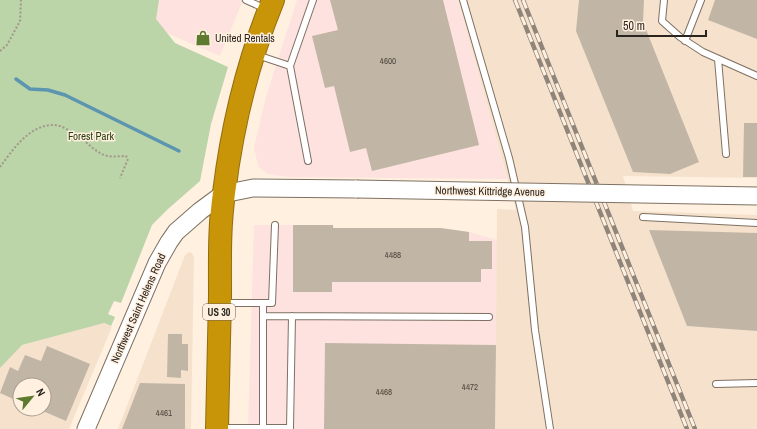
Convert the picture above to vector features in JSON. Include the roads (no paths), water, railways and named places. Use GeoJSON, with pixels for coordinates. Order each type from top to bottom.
{"type":"FeatureCollection","features":[{"type":"Feature","properties":{"kind":"highway","name":"US 30"},"geometry":{"type":"LineString","coordinates":[[217,428],[220,236],[223,194],[239,105],[253,54],[271,5]]}},
{"type":"Feature","properties":{"kind":"main road","name":"Northwest Kittridge Avenue"},"geometry":{"type":"LineString","coordinates":[[223,194],[253,188],[757,196]]}},
{"type":"Feature","properties":{"kind":"main road","name":"Northwest Saint Helens Road"},"geometry":{"type":"LineString","coordinates":[[86,429],[157,263],[169,242],[183,225],[223,194]]}},
{"type":"Feature","properties":{"kind":"lane"},"geometry":{"type":"LineString","coordinates":[[246,0],[271,5]]}},
{"type":"Feature","properties":{"kind":"lane"},"geometry":{"type":"LineString","coordinates":[[308,161],[290,66],[313,0]]}},
{"type":"Feature","properties":{"kind":"lane"},"geometry":{"type":"LineString","coordinates":[[463,0],[509,158],[525,227],[535,330],[550,429]]}},
{"type":"Feature","properties":{"kind":"lane"},"geometry":{"type":"LineString","coordinates":[[664,0],[662,21],[685,41],[703,52],[757,76]]}},
{"type":"Feature","properties":{"kind":"lane"},"geometry":{"type":"LineString","coordinates":[[685,41],[701,0]]}},
{"type":"Feature","properties":{"kind":"lane"},"geometry":{"type":"LineString","coordinates":[[253,54],[290,66]]}},
{"type":"Feature","properties":{"kind":"lane"},"geometry":{"type":"LineString","coordinates":[[718,59],[726,154]]}},
{"type":"Feature","properties":{"kind":"lane"},"geometry":{"type":"LineString","coordinates":[[643,217],[757,223]]}},
{"type":"Feature","properties":{"kind":"lane"},"geometry":{"type":"LineString","coordinates":[[220,303],[272,303],[275,225]]}},
{"type":"Feature","properties":{"kind":"lane"},"geometry":{"type":"LineString","coordinates":[[260,428],[264,316],[263,303]]}},
{"type":"Feature","properties":{"kind":"lane"},"geometry":{"type":"LineString","coordinates":[[264,316],[489,317]]}},
{"type":"Feature","properties":{"kind":"lane"},"geometry":{"type":"LineString","coordinates":[[217,428],[290,428],[292,316]]}},
{"type":"Feature","properties":{"kind":"lane"},"geometry":{"type":"LineString","coordinates":[[716,384],[757,383]]}},
{"type":"Feature","properties":{"kind":"waterway"},"geometry":{"type":"LineString","coordinates":[[16,79],[30,89],[48,90],[65,95],[179,151]]}},
{"type":"Feature","properties":{"kind":"railway"},"geometry":{"type":"LineString","coordinates":[[515,0],[687,429]]}},
{"type":"Feature","properties":{"kind":"railway"},"geometry":{"type":"LineString","coordinates":[[523,0],[695,429]]}},
{"type":"Feature","properties":{"kind":"place","name":"United Rentals"},"geometry":{"type":"Point","coordinates":[203,38]}},
{"type":"Feature","properties":{"kind":"park label","name":"Forest Park"},"geometry":{"type":"Point","coordinates":[91,136]}}]}
